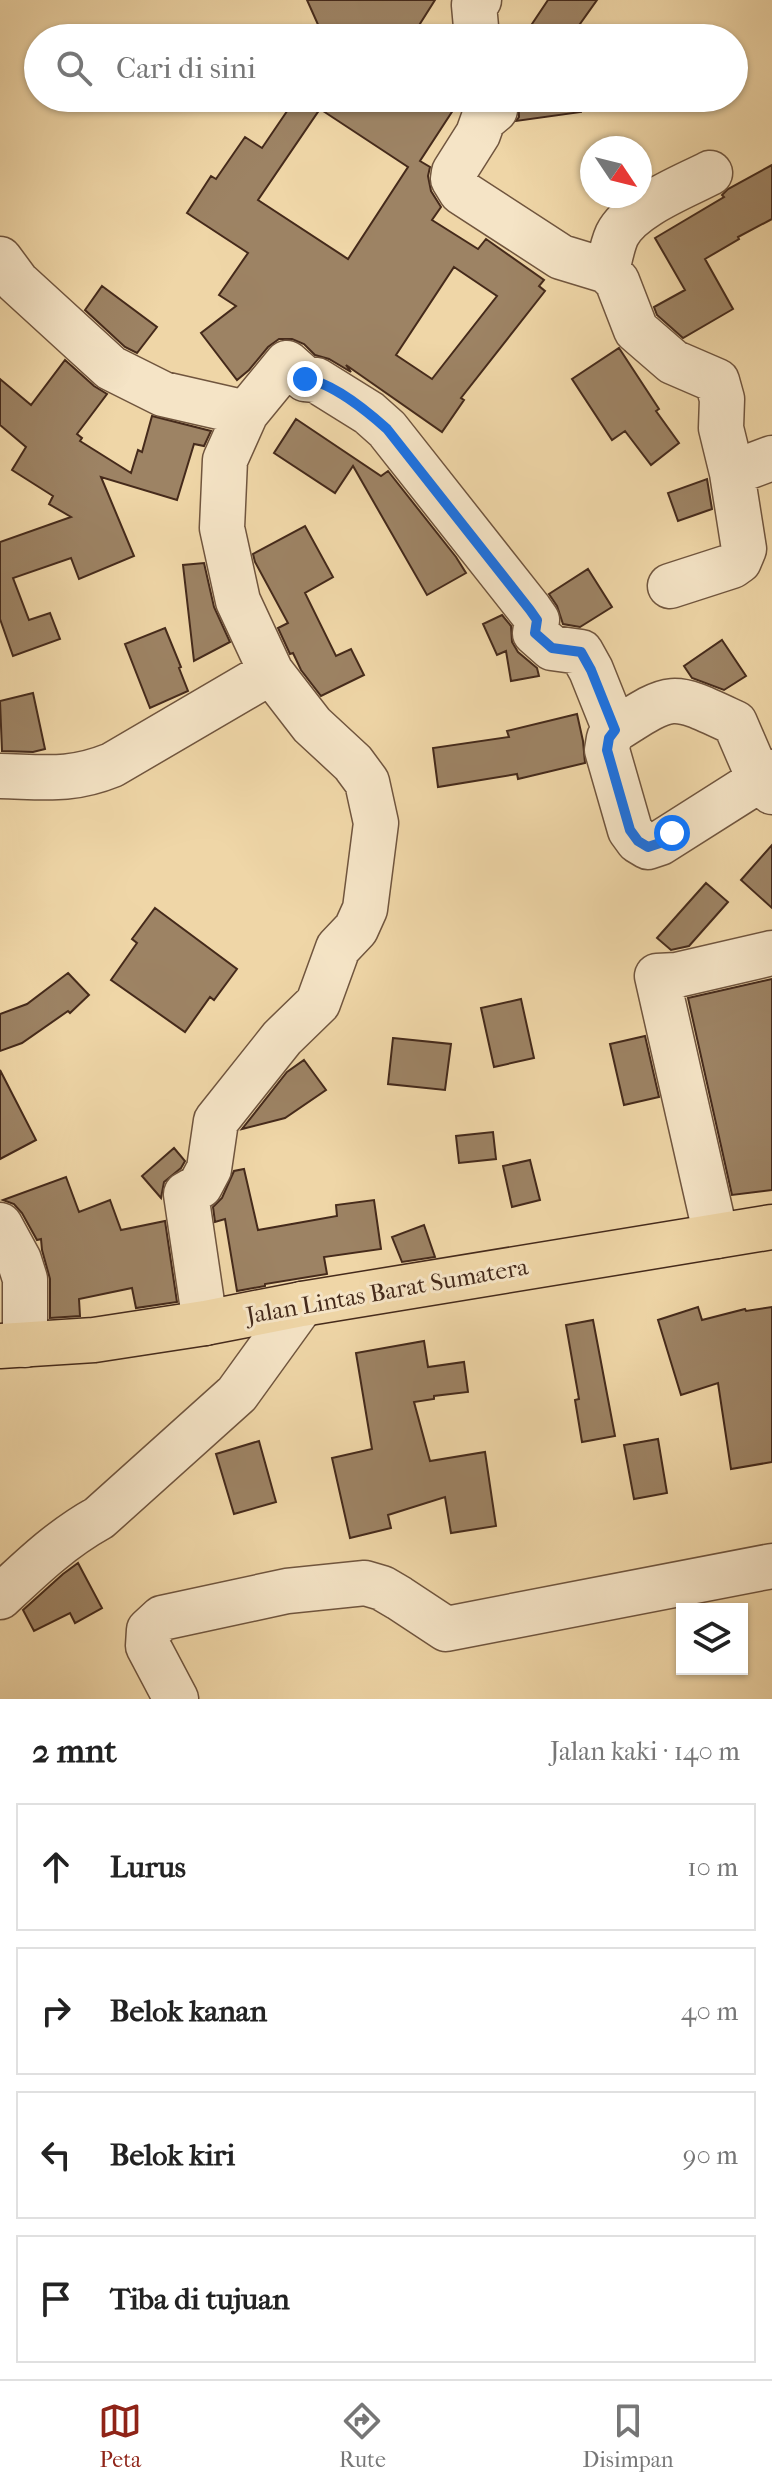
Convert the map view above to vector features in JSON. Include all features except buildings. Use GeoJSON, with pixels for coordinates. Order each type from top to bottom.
{"type":"FeatureCollection","features":[{"type":"Feature","properties":{"kind":"highway","name":"Jalan Lintas Barat Sumatera"},"geometry":{"type":"LineString","coordinates":[[12,1346],[94,1340],[205,1323],[302,1304],[772,1227]]}},
{"type":"Feature","properties":{"kind":"street"},"geometry":{"type":"LineString","coordinates":[[476,24],[474,5],[479,0]]}},
{"type":"Feature","properties":{"kind":"street"},"geometry":{"type":"LineString","coordinates":[[493,112],[483,120],[478,134],[454,172],[453,179],[461,192],[561,257],[607,271],[617,281],[636,330],[673,362],[717,381],[721,390],[721,428],[752,466],[743,555],[732,566],[670,586]]}},
{"type":"Feature","properties":{"kind":"street"},"geometry":{"type":"LineString","coordinates":[[607,271],[624,225],[648,206],[710,173]]}},
{"type":"Feature","properties":{"kind":"street"},"geometry":{"type":"LineString","coordinates":[[0,259],[17,282],[111,368],[163,394],[246,413]]}},
{"type":"Feature","properties":{"kind":"street"},"geometry":{"type":"LineString","coordinates":[[205,1323],[186,1194],[200,1186],[209,1169],[216,1121],[282,1038],[318,1003],[338,948],[356,929],[365,909],[376,823],[367,782],[353,763],[312,725],[271,672],[238,601],[222,528],[225,460],[246,413],[287,363],[305,379],[316,380],[369,413],[387,429],[530,610],[537,620],[535,633],[552,648],[581,652],[615,730]]}},
{"type":"Feature","properties":{"kind":"street"},"geometry":{"type":"LineString","coordinates":[[0,776],[72,778],[93,773],[112,765],[271,672]]}},
{"type":"Feature","properties":{"kind":"street"},"geometry":{"type":"LineString","coordinates":[[672,700],[688,701],[735,723],[768,781],[648,847],[638,841],[630,830],[607,750],[609,738],[615,730],[654,705],[672,700]]}},
{"type":"Feature","properties":{"kind":"street"},"geometry":{"type":"LineString","coordinates":[[716,1236],[657,976],[677,975],[772,953]]}},
{"type":"Feature","properties":{"kind":"street"},"geometry":{"type":"LineString","coordinates":[[0,1225],[19,1260],[25,1279],[12,1346]]}},
{"type":"Feature","properties":{"kind":"street"},"geometry":{"type":"LineString","coordinates":[[0,1597],[38,1561],[99,1518],[237,1394],[302,1304]]}},
{"type":"Feature","properties":{"kind":"street"},"geometry":{"type":"LineString","coordinates":[[176,1699],[148,1646],[149,1630],[162,1618],[287,1591],[365,1583],[382,1588],[446,1629],[772,1566]]}},
{"type":"Feature","properties":{"kind":"route"},"geometry":{"type":"LineString","coordinates":[[305,379],[316,380],[369,413],[387,429],[530,610],[537,620],[535,633],[552,648],[581,652],[615,730],[607,743],[607,750],[630,830],[638,841],[648,847],[660,843],[672,833]]}}]}
